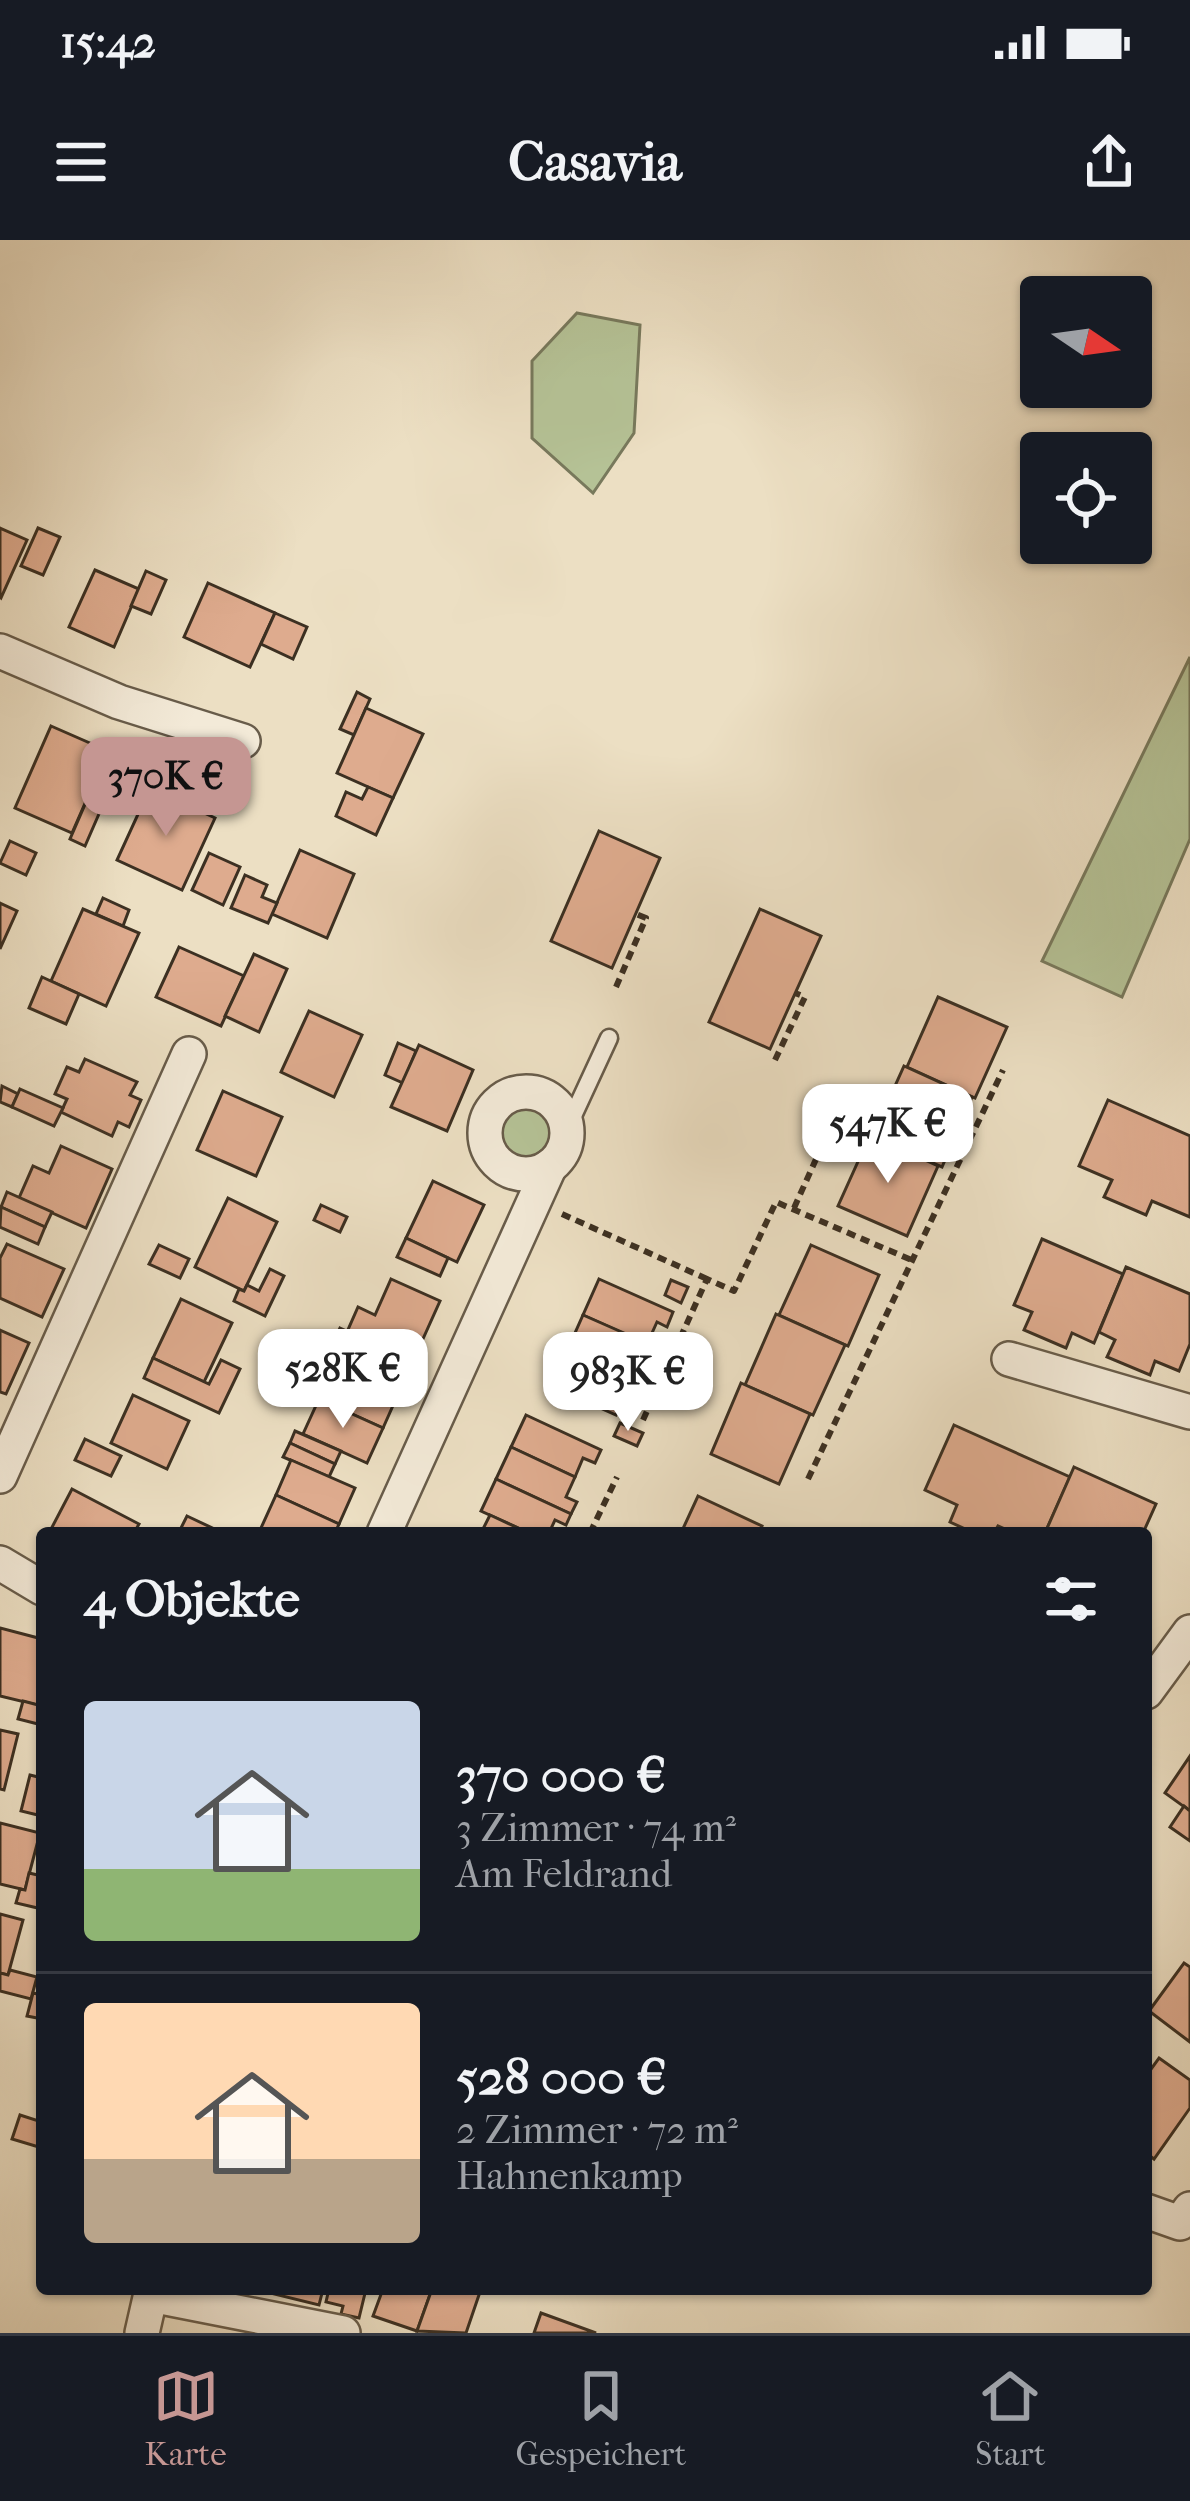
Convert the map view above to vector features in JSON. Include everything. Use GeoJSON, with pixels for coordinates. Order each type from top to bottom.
{"type":"FeatureCollection","features":[{"type":"Feature","properties":{"kind":"street"},"geometry":{"type":"LineString","coordinates":[[0,651],[118,702],[243,741]]}},
{"type":"Feature","properties":{"kind":"street"},"geometry":{"type":"LineString","coordinates":[[0,1476],[189,1054]]}},
{"type":"Feature","properties":{"kind":"street"},"geometry":{"type":"LineString","coordinates":[[387,1527],[550,1166],[563,1151],[564,1117],[556,1105],[530,1092],[503,1099],[487,1122],[485,1136],[497,1162],[523,1174],[550,1166]]}},
{"type":"Feature","properties":{"kind":"street"},"geometry":{"type":"LineString","coordinates":[[1009,1359],[1190,1412]]}},
{"type":"Feature","properties":{"kind":"street"},"geometry":{"type":"LineString","coordinates":[[0,1563],[36,1584]]}},
{"type":"Feature","properties":{"kind":"street"},"geometry":{"type":"LineString","coordinates":[[1152,1685],[1190,1632]]}},
{"type":"Feature","properties":{"kind":"street"},"geometry":{"type":"LineString","coordinates":[[1152,2212],[1187,2219]]}},
{"type":"Feature","properties":{"kind":"street"},"geometry":{"type":"LineString","coordinates":[[142,2333],[150,2295]]}},
{"type":"Feature","properties":{"kind":"street"},"geometry":{"type":"LineString","coordinates":[[165,2295],[343,2333]]}},
{"type":"Feature","properties":{"kind":"lane"},"geometry":{"type":"LineString","coordinates":[[566,1131],[609,1038]]}},
{"type":"Feature","properties":{"kind":"path"},"geometry":{"type":"LineString","coordinates":[[616,987],[646,918],[636,914]]}},
{"type":"Feature","properties":{"kind":"path"},"geometry":{"type":"LineString","coordinates":[[776,1060],[805,997],[796,993]]}},
{"type":"Feature","properties":{"kind":"path"},"geometry":{"type":"LineString","coordinates":[[808,1479],[1003,1070]]}},
{"type":"Feature","properties":{"kind":"path"},"geometry":{"type":"LineString","coordinates":[[794,1208],[826,1137],[819,1135]]}},
{"type":"Feature","properties":{"kind":"path"},"geometry":{"type":"LineString","coordinates":[[562,1214],[734,1292],[776,1202],[914,1261]]}},
{"type":"Feature","properties":{"kind":"path"},"geometry":{"type":"LineString","coordinates":[[643,1420],[706,1279]]}},
{"type":"Feature","properties":{"kind":"path"},"geometry":{"type":"LineString","coordinates":[[593,1527],[617,1477]]}},
{"type":"Feature","properties":{"kind":"green space"},"geometry":{"type":"Polygon","coordinates":[[[577,313],[640,325],[634,433],[593,493],[532,438],[532,361],[577,313]]]}},
{"type":"Feature","properties":{"kind":"green space"},"geometry":{"type":"Polygon","coordinates":[[[1190,657],[1190,839],[1122,997],[1042,961],[1190,657]]]}},
{"type":"Feature","properties":{"kind":"green space"},"geometry":{"type":"Polygon","coordinates":[[[526,1106],[546,1114],[554,1134],[546,1154],[526,1162],[506,1154],[498,1134],[506,1114],[526,1106]]]}},
{"type":"Feature","properties":{"kind":"building"},"geometry":{"type":"Polygon","coordinates":[[[0,528],[27,540],[1,598],[0,597],[0,528]]]}},
{"type":"Feature","properties":{"kind":"building"},"geometry":{"type":"Polygon","coordinates":[[[38,528],[60,537],[43,575],[21,566],[38,528]]]}},
{"type":"Feature","properties":{"kind":"building"},"geometry":{"type":"Polygon","coordinates":[[[95,570],[139,589],[114,647],[69,627],[95,570]]]}},
{"type":"Feature","properties":{"kind":"building"},"geometry":{"type":"Polygon","coordinates":[[[146,571],[166,580],[151,614],[131,606],[146,571]]]}},
{"type":"Feature","properties":{"kind":"building"},"geometry":{"type":"Polygon","coordinates":[[[208,583],[275,613],[250,667],[184,637],[208,583]]]}},
{"type":"Feature","properties":{"kind":"building"},"geometry":{"type":"Polygon","coordinates":[[[275,613],[307,627],[293,659],[261,644],[275,613]]]}},
{"type":"Feature","properties":{"kind":"building"},"geometry":{"type":"Polygon","coordinates":[[[357,692],[370,699],[354,735],[340,729],[357,692]]]}},
{"type":"Feature","properties":{"kind":"building"},"geometry":{"type":"Polygon","coordinates":[[[366,708],[423,734],[393,798],[337,773],[366,708]]]}},
{"type":"Feature","properties":{"kind":"building"},"geometry":{"type":"Polygon","coordinates":[[[51,726],[108,751],[72,833],[15,808],[51,726]]]}},
{"type":"Feature","properties":{"kind":"building"},"geometry":{"type":"Polygon","coordinates":[[[368,787],[393,798],[376,835],[336,816],[346,792],[362,799],[368,787]]]}},
{"type":"Feature","properties":{"kind":"building"},"geometry":{"type":"Polygon","coordinates":[[[150,788],[215,818],[182,890],[117,860],[150,788]]]}},
{"type":"Feature","properties":{"kind":"building"},"geometry":{"type":"Polygon","coordinates":[[[90,793],[105,800],[85,846],[70,839],[90,793]]]}},
{"type":"Feature","properties":{"kind":"building"},"geometry":{"type":"Polygon","coordinates":[[[599,831],[660,858],[612,968],[551,941],[599,831]]]}},
{"type":"Feature","properties":{"kind":"building"},"geometry":{"type":"Polygon","coordinates":[[[10,841],[36,853],[26,875],[0,863],[10,841]]]}},
{"type":"Feature","properties":{"kind":"building"},"geometry":{"type":"Polygon","coordinates":[[[300,850],[354,874],[327,938],[272,914],[300,850]]]}},
{"type":"Feature","properties":{"kind":"building"},"geometry":{"type":"Polygon","coordinates":[[[209,853],[240,867],[223,905],[192,890],[209,853]]]}},
{"type":"Feature","properties":{"kind":"building"},"geometry":{"type":"Polygon","coordinates":[[[245,875],[267,885],[262,897],[277,903],[268,923],[231,908],[245,875]]]}},
{"type":"Feature","properties":{"kind":"building"},"geometry":{"type":"Polygon","coordinates":[[[103,898],[129,910],[123,926],[96,914],[103,898]]]}},
{"type":"Feature","properties":{"kind":"building"},"geometry":{"type":"Polygon","coordinates":[[[0,903],[17,911],[0,949],[0,903]]]}},
{"type":"Feature","properties":{"kind":"building"},"geometry":{"type":"Polygon","coordinates":[[[83,909],[139,933],[106,1006],[51,981],[83,909]]]}},
{"type":"Feature","properties":{"kind":"building"},"geometry":{"type":"Polygon","coordinates":[[[760,909],[821,936],[770,1049],[709,1022],[760,909]]]}},
{"type":"Feature","properties":{"kind":"building"},"geometry":{"type":"Polygon","coordinates":[[[179,947],[244,976],[221,1026],[156,997],[179,947]]]}},
{"type":"Feature","properties":{"kind":"building"},"geometry":{"type":"Polygon","coordinates":[[[254,954],[287,969],[259,1032],[225,1016],[254,954]]]}},
{"type":"Feature","properties":{"kind":"building"},"geometry":{"type":"Polygon","coordinates":[[[42,977],[79,994],[66,1024],[29,1008],[42,977]]]}},
{"type":"Feature","properties":{"kind":"building"},"geometry":{"type":"Polygon","coordinates":[[[938,997],[1007,1027],[975,1098],[907,1067],[938,997]]]}},
{"type":"Feature","properties":{"kind":"building"},"geometry":{"type":"Polygon","coordinates":[[[309,1011],[362,1035],[334,1097],[281,1072],[309,1011]]]}},
{"type":"Feature","properties":{"kind":"building"},"geometry":{"type":"Polygon","coordinates":[[[398,1043],[416,1051],[403,1083],[385,1075],[398,1043]]]}},
{"type":"Feature","properties":{"kind":"building"},"geometry":{"type":"Polygon","coordinates":[[[419,1045],[473,1070],[447,1131],[391,1107],[419,1045]]]}},
{"type":"Feature","properties":{"kind":"building"},"geometry":{"type":"Polygon","coordinates":[[[85,1059],[137,1082],[130,1095],[141,1100],[129,1127],[118,1122],[112,1136],[61,1112],[67,1099],[55,1094],[67,1067],[79,1072],[85,1059]]]}},
{"type":"Feature","properties":{"kind":"building"},"geometry":{"type":"Polygon","coordinates":[[[904,1066],[972,1097],[942,1167],[872,1137],[904,1066]]]}},
{"type":"Feature","properties":{"kind":"building"},"geometry":{"type":"Polygon","coordinates":[[[2,1086],[18,1094],[12,1107],[0,1102],[2,1086]]]}},
{"type":"Feature","properties":{"kind":"building"},"geometry":{"type":"Polygon","coordinates":[[[20,1089],[63,1108],[54,1126],[12,1107],[20,1089]]]}},
{"type":"Feature","properties":{"kind":"building"},"geometry":{"type":"Polygon","coordinates":[[[223,1091],[282,1117],[256,1176],[197,1150],[223,1091]]]}},
{"type":"Feature","properties":{"kind":"building"},"geometry":{"type":"Polygon","coordinates":[[[1108,1100],[1190,1136],[1190,1217],[1152,1201],[1146,1215],[1104,1197],[1112,1180],[1079,1166],[1108,1100]]]}},
{"type":"Feature","properties":{"kind":"building"},"geometry":{"type":"Polygon","coordinates":[[[870,1135],[938,1166],[907,1236],[838,1206],[870,1135]]]}},
{"type":"Feature","properties":{"kind":"building"},"geometry":{"type":"Polygon","coordinates":[[[61,1146],[112,1169],[86,1228],[19,1198],[33,1166],[49,1173],[61,1146]]]}},
{"type":"Feature","properties":{"kind":"building"},"geometry":{"type":"Polygon","coordinates":[[[433,1181],[484,1205],[457,1262],[406,1238],[433,1181]]]}},
{"type":"Feature","properties":{"kind":"building"},"geometry":{"type":"Polygon","coordinates":[[[7,1192],[52,1212],[45,1227],[1,1207],[7,1192]]]}},
{"type":"Feature","properties":{"kind":"building"},"geometry":{"type":"Polygon","coordinates":[[[228,1198],[277,1222],[244,1291],[195,1267],[228,1198]]]}},
{"type":"Feature","properties":{"kind":"building"},"geometry":{"type":"Polygon","coordinates":[[[321,1205],[347,1217],[340,1232],[314,1220],[321,1205]]]}},
{"type":"Feature","properties":{"kind":"building"},"geometry":{"type":"Polygon","coordinates":[[[1,1207],[45,1227],[38,1244],[0,1227],[1,1207]]]}},
{"type":"Feature","properties":{"kind":"building"},"geometry":{"type":"Polygon","coordinates":[[[406,1238],[448,1258],[440,1276],[397,1257],[406,1238]]]}},
{"type":"Feature","properties":{"kind":"building"},"geometry":{"type":"Polygon","coordinates":[[[1042,1239],[1123,1274],[1094,1343],[1072,1333],[1066,1348],[1024,1330],[1032,1312],[1014,1305],[1042,1239]]]}},
{"type":"Feature","properties":{"kind":"building"},"geometry":{"type":"Polygon","coordinates":[[[7,1244],[64,1269],[42,1317],[0,1298],[0,1258],[7,1244]]]}},
{"type":"Feature","properties":{"kind":"building"},"geometry":{"type":"Polygon","coordinates":[[[159,1245],[189,1259],[180,1278],[149,1264],[159,1245]]]}},
{"type":"Feature","properties":{"kind":"building"},"geometry":{"type":"Polygon","coordinates":[[[811,1245],[879,1275],[848,1346],[779,1315],[811,1245]]]}},
{"type":"Feature","properties":{"kind":"building"},"geometry":{"type":"Polygon","coordinates":[[[1126,1267],[1190,1294],[1190,1344],[1179,1371],[1155,1361],[1150,1375],[1107,1357],[1115,1340],[1099,1332],[1126,1267]]]}},
{"type":"Feature","properties":{"kind":"building"},"geometry":{"type":"Polygon","coordinates":[[[270,1269],[284,1276],[265,1316],[234,1301],[239,1289],[244,1291],[247,1285],[259,1291],[270,1269]]]}},
{"type":"Feature","properties":{"kind":"building"},"geometry":{"type":"Polygon","coordinates":[[[391,1279],[440,1301],[413,1361],[347,1332],[358,1307],[375,1315],[391,1279]]]}},
{"type":"Feature","properties":{"kind":"building"},"geometry":{"type":"Polygon","coordinates":[[[599,1279],[673,1312],[667,1327],[657,1322],[647,1344],[583,1315],[599,1279]]]}},
{"type":"Feature","properties":{"kind":"building"},"geometry":{"type":"Polygon","coordinates":[[[671,1280],[688,1287],[681,1303],[665,1295],[671,1280]]]}},
{"type":"Feature","properties":{"kind":"building"},"geometry":{"type":"Polygon","coordinates":[[[181,1299],[232,1323],[204,1382],[153,1358],[181,1299]]]}},
{"type":"Feature","properties":{"kind":"building"},"geometry":{"type":"Polygon","coordinates":[[[776,1314],[845,1345],[813,1415],[745,1385],[776,1314]]]}},
{"type":"Feature","properties":{"kind":"building"},"geometry":{"type":"Polygon","coordinates":[[[583,1315],[658,1348],[651,1364],[640,1359],[631,1379],[567,1351],[583,1315]]]}},
{"type":"Feature","properties":{"kind":"building"},"geometry":{"type":"Polygon","coordinates":[[[340,1328],[386,1349],[378,1365],[332,1344],[340,1328]]]}},
{"type":"Feature","properties":{"kind":"building"},"geometry":{"type":"Polygon","coordinates":[[[0,1330],[29,1343],[6,1394],[0,1392],[0,1330]]]}},
{"type":"Feature","properties":{"kind":"building"},"geometry":{"type":"Polygon","coordinates":[[[332,1344],[378,1365],[371,1380],[326,1359],[332,1344]]]}},
{"type":"Feature","properties":{"kind":"building"},"geometry":{"type":"Polygon","coordinates":[[[567,1351],[642,1384],[634,1400],[624,1396],[616,1415],[551,1386],[567,1351]]]}},
{"type":"Feature","properties":{"kind":"building"},"geometry":{"type":"Polygon","coordinates":[[[153,1358],[209,1384],[221,1360],[240,1369],[219,1413],[144,1378],[153,1358]]]}},
{"type":"Feature","properties":{"kind":"building"},"geometry":{"type":"Polygon","coordinates":[[[335,1363],[399,1392],[383,1428],[319,1399],[335,1363]]]}},
{"type":"Feature","properties":{"kind":"building"},"geometry":{"type":"Polygon","coordinates":[[[741,1383],[810,1414],[779,1484],[711,1454],[741,1383]]]}},
{"type":"Feature","properties":{"kind":"building"},"geometry":{"type":"Polygon","coordinates":[[[133,1395],[189,1421],[167,1469],[111,1443],[133,1395]]]}},
{"type":"Feature","properties":{"kind":"building"},"geometry":{"type":"Polygon","coordinates":[[[319,1399],[383,1428],[367,1463],[303,1434],[319,1399]]]}},
{"type":"Feature","properties":{"kind":"building"},"geometry":{"type":"Polygon","coordinates":[[[526,1415],[601,1450],[595,1463],[583,1458],[575,1477],[511,1447],[526,1415]]]}},
{"type":"Feature","properties":{"kind":"building"},"geometry":{"type":"Polygon","coordinates":[[[620,1423],[643,1433],[637,1446],[614,1436],[620,1423]]]}},
{"type":"Feature","properties":{"kind":"building"},"geometry":{"type":"Polygon","coordinates":[[[954,1425],[1070,1477],[1048,1527],[961,1527],[950,1522],[957,1505],[925,1490],[954,1425]]]}},
{"type":"Feature","properties":{"kind":"building"},"geometry":{"type":"Polygon","coordinates":[[[295,1431],[341,1451],[335,1464],[290,1443],[295,1431]]]}},
{"type":"Feature","properties":{"kind":"building"},"geometry":{"type":"Polygon","coordinates":[[[85,1439],[121,1456],[111,1476],[75,1460],[85,1439]]]}},
{"type":"Feature","properties":{"kind":"building"},"geometry":{"type":"Polygon","coordinates":[[[290,1443],[335,1464],[329,1477],[283,1457],[290,1443]]]}},
{"type":"Feature","properties":{"kind":"building"},"geometry":{"type":"Polygon","coordinates":[[[511,1447],[575,1477],[566,1497],[577,1502],[571,1514],[496,1479],[511,1447]]]}},
{"type":"Feature","properties":{"kind":"building"},"geometry":{"type":"Polygon","coordinates":[[[291,1460],[355,1488],[339,1524],[276,1495],[291,1460]]]}},
{"type":"Feature","properties":{"kind":"building"},"geometry":{"type":"Polygon","coordinates":[[[1074,1467],[1156,1504],[1146,1527],[1048,1527],[1074,1467]]]}},
{"type":"Feature","properties":{"kind":"building"},"geometry":{"type":"Polygon","coordinates":[[[496,1479],[571,1514],[566,1525],[555,1520],[552,1527],[516,1527],[481,1511],[496,1479]]]}},
{"type":"Feature","properties":{"kind":"building"},"geometry":{"type":"Polygon","coordinates":[[[72,1489],[139,1524],[137,1527],[52,1527],[72,1489]]]}},
{"type":"Feature","properties":{"kind":"building"},"geometry":{"type":"Polygon","coordinates":[[[276,1495],[339,1524],[338,1527],[261,1527],[276,1495]]]}},
{"type":"Feature","properties":{"kind":"building"},"geometry":{"type":"Polygon","coordinates":[[[698,1496],[762,1526],[762,1527],[684,1527],[698,1496]]]}},
{"type":"Feature","properties":{"kind":"building"},"geometry":{"type":"Polygon","coordinates":[[[490,1515],[516,1527],[484,1527],[490,1515]]]}},
{"type":"Feature","properties":{"kind":"building"},"geometry":{"type":"Polygon","coordinates":[[[187,1516],[210,1527],[182,1527],[187,1516]]]}},
{"type":"Feature","properties":{"kind":"building"},"geometry":{"type":"Polygon","coordinates":[[[0,1628],[36,1637],[36,1705],[0,1696],[0,1628]]]}},
{"type":"Feature","properties":{"kind":"building"},"geometry":{"type":"Polygon","coordinates":[[[23,1701],[36,1704],[36,1724],[18,1719],[23,1701]]]}},
{"type":"Feature","properties":{"kind":"building"},"geometry":{"type":"Polygon","coordinates":[[[0,1730],[18,1734],[4,1790],[0,1789],[0,1730]]]}},
{"type":"Feature","properties":{"kind":"building"},"geometry":{"type":"Polygon","coordinates":[[[1190,1756],[1190,1811],[1165,1793],[1190,1756]]]}},
{"type":"Feature","properties":{"kind":"building"},"geometry":{"type":"Polygon","coordinates":[[[30,1775],[36,1776],[36,1815],[21,1811],[30,1775]]]}},
{"type":"Feature","properties":{"kind":"building"},"geometry":{"type":"Polygon","coordinates":[[[1184,1806],[1190,1811],[1190,1841],[1170,1827],[1184,1806]]]}},
{"type":"Feature","properties":{"kind":"building"},"geometry":{"type":"Polygon","coordinates":[[[0,1823],[36,1832],[25,1890],[0,1884],[0,1823]]]}},
{"type":"Feature","properties":{"kind":"building"},"geometry":{"type":"Polygon","coordinates":[[[29,1873],[36,1875],[36,1908],[16,1903],[20,1889],[25,1890],[29,1873]]]}},
{"type":"Feature","properties":{"kind":"building"},"geometry":{"type":"Polygon","coordinates":[[[0,1914],[23,1920],[8,1975],[0,1973],[0,1914]]]}},
{"type":"Feature","properties":{"kind":"building"},"geometry":{"type":"Polygon","coordinates":[[[1184,1963],[1190,1967],[1190,2042],[1152,2013],[1184,1963]]]}},
{"type":"Feature","properties":{"kind":"building"},"geometry":{"type":"Polygon","coordinates":[[[10,1970],[36,1977],[31,1999],[0,1991],[0,1973],[8,1975],[10,1970]]]}},
{"type":"Feature","properties":{"kind":"building"},"geometry":{"type":"Polygon","coordinates":[[[33,1993],[36,1994],[36,2018],[27,2016],[33,1993]]]}},
{"type":"Feature","properties":{"kind":"building"},"geometry":{"type":"Polygon","coordinates":[[[1159,2058],[1190,2080],[1190,2108],[1154,2159],[1152,2158],[1152,2068],[1159,2058]]]}},
{"type":"Feature","properties":{"kind":"building"},"geometry":{"type":"Polygon","coordinates":[[[20,2115],[36,2120],[36,2146],[12,2139],[20,2115]]]}},
{"type":"Feature","properties":{"kind":"building"},"geometry":{"type":"Polygon","coordinates":[[[278,2295],[322,2295],[319,2305],[278,2295]]]}},
{"type":"Feature","properties":{"kind":"building"},"geometry":{"type":"Polygon","coordinates":[[[328,2295],[365,2295],[359,2318],[341,2314],[343,2306],[326,2302],[328,2295]]]}},
{"type":"Feature","properties":{"kind":"building"},"geometry":{"type":"Polygon","coordinates":[[[381,2295],[430,2295],[417,2331],[373,2316],[381,2295]]]}},
{"type":"Feature","properties":{"kind":"building"},"geometry":{"type":"Polygon","coordinates":[[[430,2295],[479,2295],[466,2333],[417,2331],[430,2295]]]}},
{"type":"Feature","properties":{"kind":"building"},"geometry":{"type":"Polygon","coordinates":[[[541,2313],[596,2333],[534,2333],[541,2313]]]}}]}
